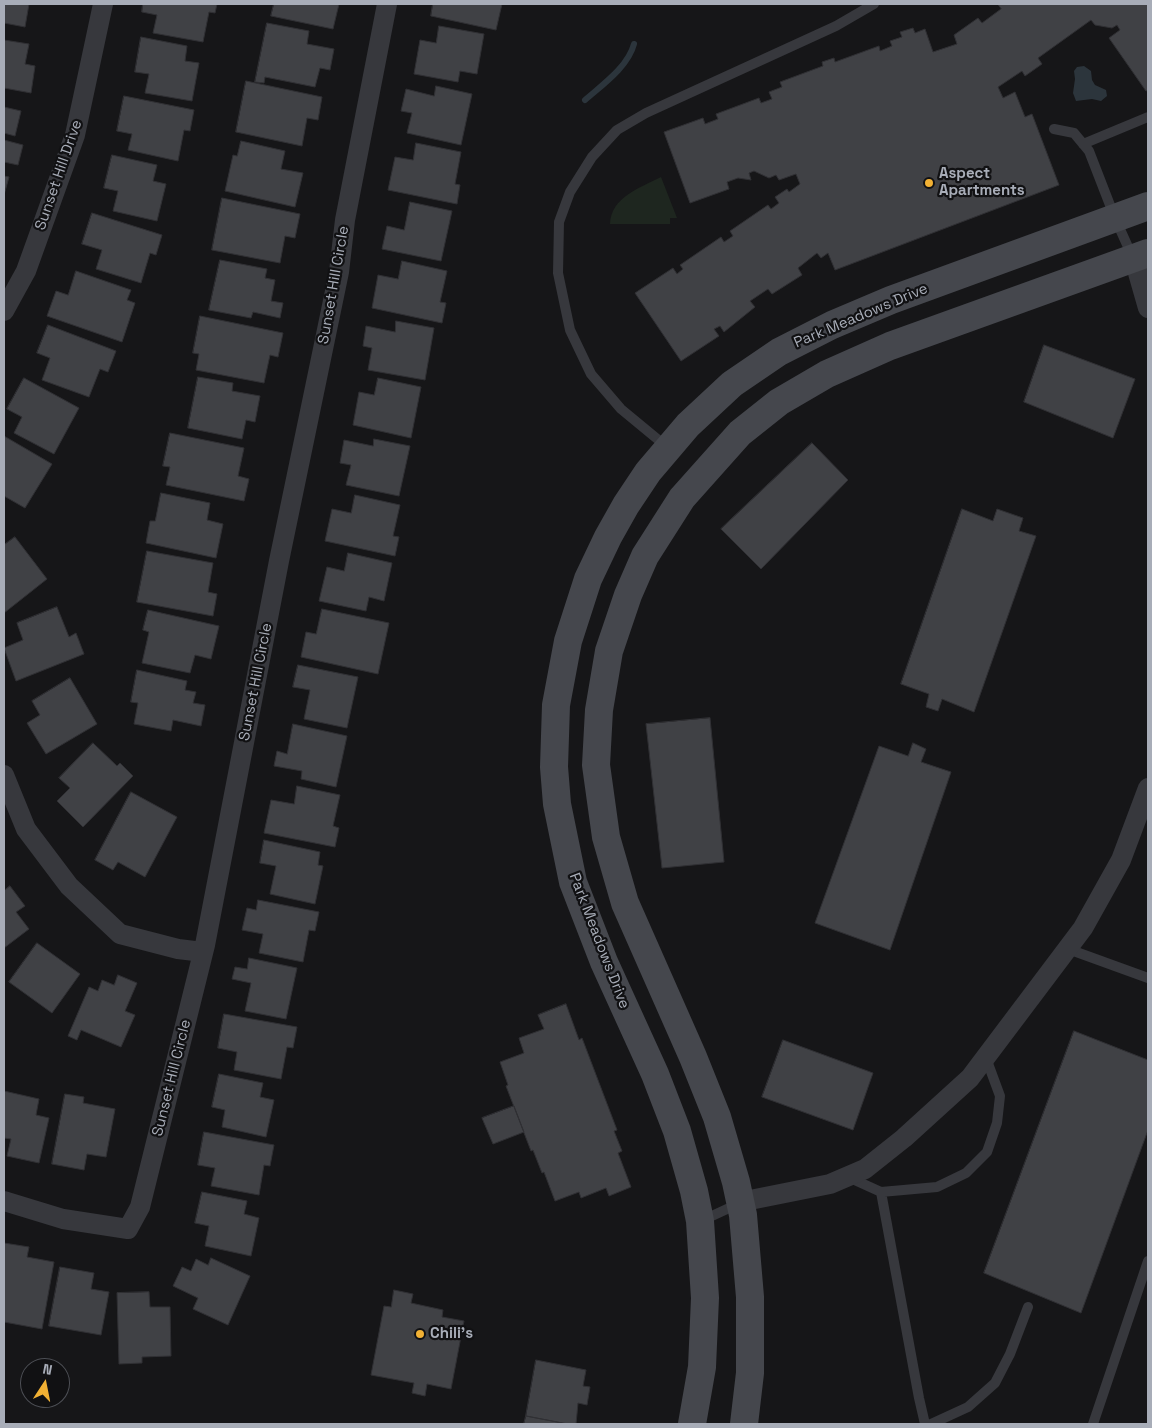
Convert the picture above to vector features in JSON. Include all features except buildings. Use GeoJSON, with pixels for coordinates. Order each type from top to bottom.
{"type":"FeatureCollection","features":[{"type":"Feature","properties":{"kind":"main road","name":"Park Meadows Drive"},"geometry":{"type":"LineString","coordinates":[[692,1424],[702,1367],[705,1306],[700,1221],[694,1191],[677,1131],[655,1074],[604,962],[573,882],[557,804],[554,767],[556,705],[568,641],[588,579],[626,505],[648,472],[668,448],[732,384],[779,352],[832,325],[891,300],[1148,206]]}},
{"type":"Feature","properties":{"kind":"main road"},"geometry":{"type":"LineString","coordinates":[[744,1424],[750,1372],[750,1297],[747,1254],[736,1182],[717,1117],[694,1057],[625,903],[606,837],[596,765],[598,710],[609,651],[628,595],[645,556],[682,498],[740,433],[779,402],[826,374],[890,346],[1141,256]]}},
{"type":"Feature","properties":{"kind":"street","name":"Sunset Hill Drive"},"geometry":{"type":"LineString","coordinates":[[4,311],[26,271],[75,135],[103,4]]}},
{"type":"Feature","properties":{"kind":"street","name":"Sunset Hill Circle"},"geometry":{"type":"LineString","coordinates":[[4,1201],[63,1219],[128,1229],[140,1206],[203,952],[279,561],[339,272],[345,220],[387,4]]}},
{"type":"Feature","properties":{"kind":"street"},"geometry":{"type":"LineString","coordinates":[[1141,256],[1148,308]]}},
{"type":"Feature","properties":{"kind":"street"},"geometry":{"type":"LineString","coordinates":[[4,775],[26,829],[69,886],[120,934],[178,949],[203,952]]}},
{"type":"Feature","properties":{"kind":"street"},"geometry":{"type":"LineString","coordinates":[[740,1202],[830,1184],[864,1169],[904,1138],[970,1078],[1083,928],[1121,860],[1148,788]]}},
{"type":"Feature","properties":{"kind":"lane"},"geometry":{"type":"LineString","coordinates":[[668,448],[621,409],[591,374],[570,330],[558,273],[559,222],[570,192],[592,157],[617,130],[655,109],[836,26],[874,4]]}},
{"type":"Feature","properties":{"kind":"lane"},"geometry":{"type":"LineString","coordinates":[[1083,144],[1148,117]]}},
{"type":"Feature","properties":{"kind":"lane"},"geometry":{"type":"LineString","coordinates":[[1054,130],[1074,133],[1089,151],[1115,218],[1141,256]]}},
{"type":"Feature","properties":{"kind":"lane"},"geometry":{"type":"LineString","coordinates":[[1068,949],[1148,978]]}},
{"type":"Feature","properties":{"kind":"lane"},"geometry":{"type":"LineString","coordinates":[[847,1177],[881,1192],[937,1187],[966,1173],[987,1152],[997,1123],[1000,1096],[985,1057]]}},
{"type":"Feature","properties":{"kind":"lane"},"geometry":{"type":"LineString","coordinates":[[881,1192],[925,1424]]}},
{"type":"Feature","properties":{"kind":"lane"},"geometry":{"type":"LineString","coordinates":[[700,1221],[740,1202]]}},
{"type":"Feature","properties":{"kind":"lane"},"geometry":{"type":"LineString","coordinates":[[1093,1424],[1148,1261]]}},
{"type":"Feature","properties":{"kind":"lane"},"geometry":{"type":"LineString","coordinates":[[931,1424],[968,1407],[995,1383],[1010,1354],[1028,1307]]}},
{"type":"Feature","properties":{"kind":"shaded area"},"geometry":{"type":"Polygon","coordinates":[[[1084,66],[1091,71],[1092,80],[1095,85],[1106,90],[1107,96],[1101,101],[1092,99],[1076,101],[1073,93],[1074,71],[1077,67],[1084,66]]]}},
{"type":"Feature","properties":{"kind":"shaded area"},"geometry":{"type":"Polygon","coordinates":[[[661,177],[677,218],[670,218],[670,224],[610,224],[615,207],[621,200],[628,194],[661,177]]]}},
{"type":"Feature","properties":{"kind":"waterway"},"geometry":{"type":"LineString","coordinates":[[585,100],[620,68],[634,44]]}},
{"type":"Feature","properties":{"kind":"place","name":"Aspect Apartments"},"geometry":{"type":"Point","coordinates":[929,183]}},
{"type":"Feature","properties":{"kind":"place","name":"Chili's"},"geometry":{"type":"Point","coordinates":[420,1334]}}]}
